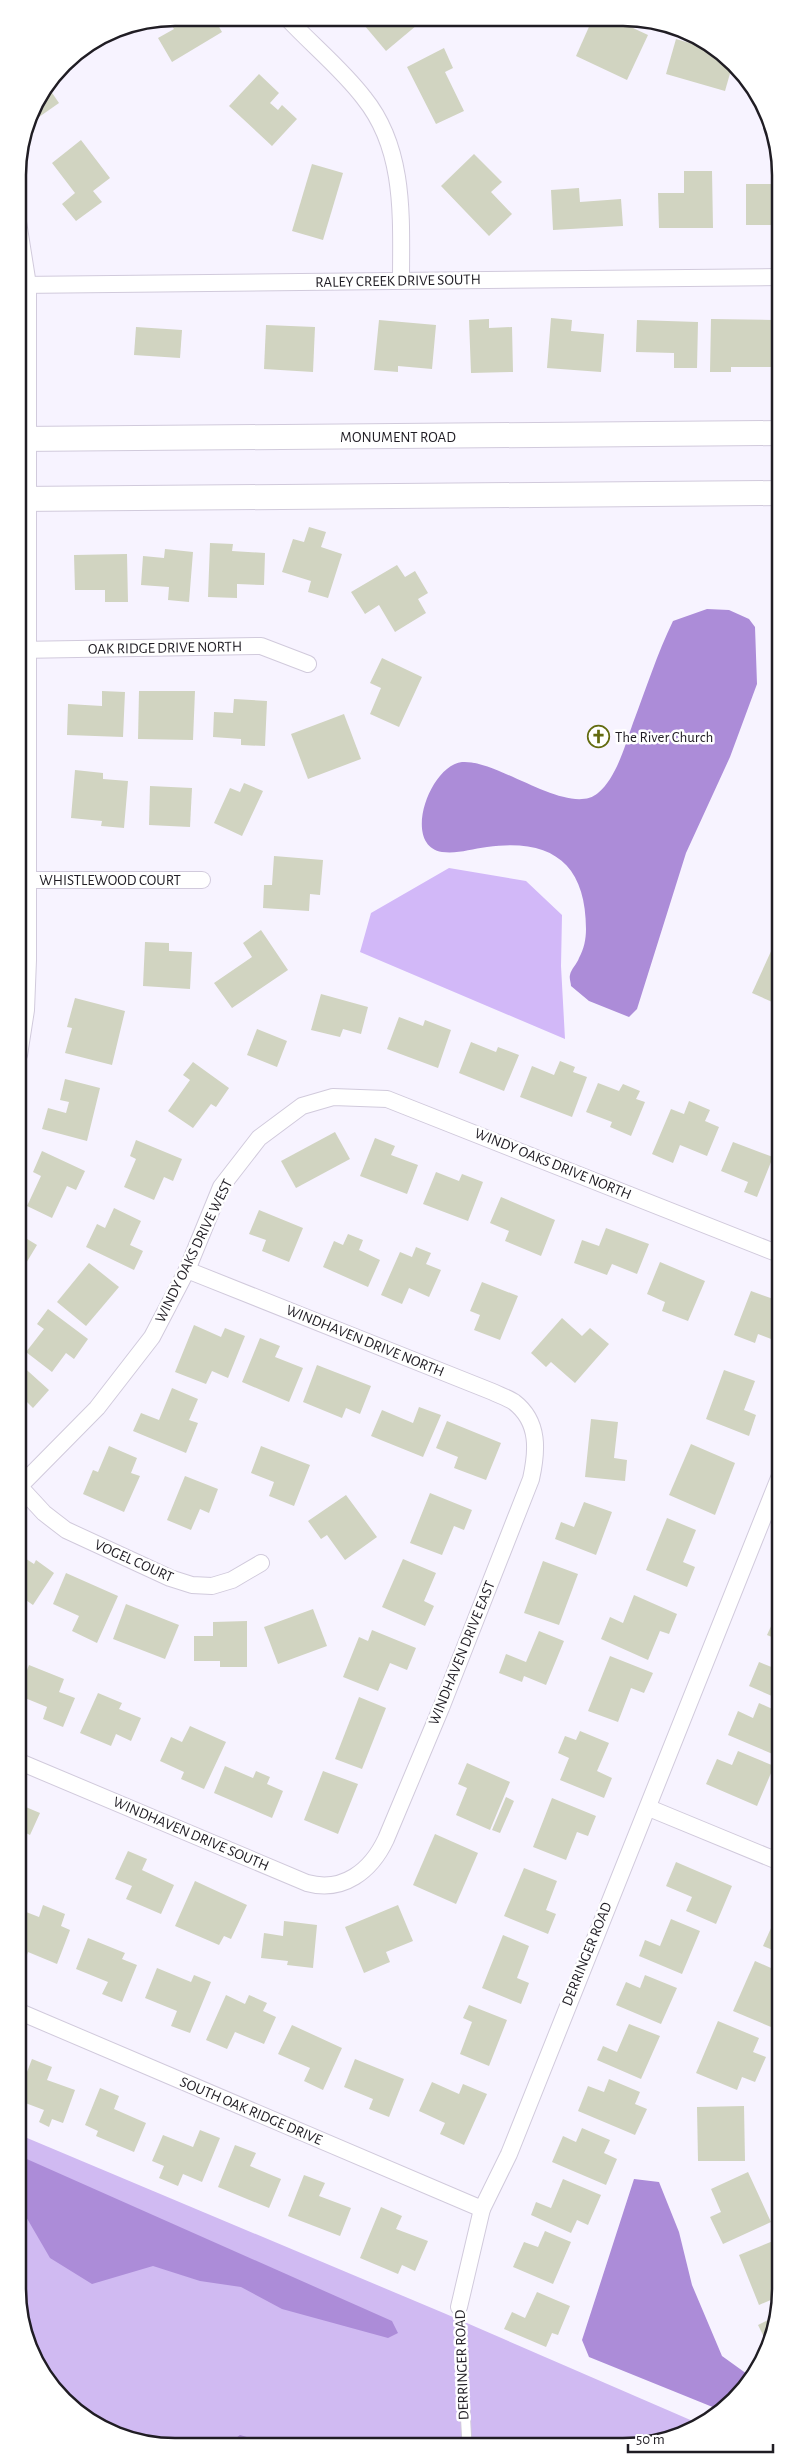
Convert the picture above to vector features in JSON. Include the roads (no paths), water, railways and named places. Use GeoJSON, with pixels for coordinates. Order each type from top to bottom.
{"type":"FeatureCollection","features":[{"type":"Feature","properties":{"kind":"main road","name":"MONUMENT ROAD"},"geometry":{"type":"LineString","coordinates":[[27,439],[772,434]]}},
{"type":"Feature","properties":{"kind":"main road"},"geometry":{"type":"LineString","coordinates":[[27,498],[772,493]]}},
{"type":"Feature","properties":{"kind":"street"},"geometry":{"type":"LineString","coordinates":[[295,26],[364,98],[382,125],[400,185],[401,282]]}},
{"type":"Feature","properties":{"kind":"street","name":"RALEY CREEK DRIVE SOUTH"},"geometry":{"type":"LineString","coordinates":[[27,285],[772,278]]}},
{"type":"Feature","properties":{"kind":"street","name":"OAK RIDGE DRIVE NORTH"},"geometry":{"type":"LineString","coordinates":[[27,650],[261,646],[308,664]]}},
{"type":"Feature","properties":{"kind":"street","name":"WHISTLEWOOD COURT"},"geometry":{"type":"LineString","coordinates":[[27,880],[202,880]]}},
{"type":"Feature","properties":{"kind":"street","name":"WINDY OAKS DRIVE NORTH"},"geometry":{"type":"LineString","coordinates":[[322,1100],[333,1097],[387,1099],[771,1251]]}},
{"type":"Feature","properties":{"kind":"street","name":"WINDY OAKS DRIVE WEST"},"geometry":{"type":"LineString","coordinates":[[26,1480],[97,1408],[152,1337],[187,1270],[221,1187],[238,1163],[259,1138],[279,1122],[302,1106],[322,1100]]}},
{"type":"Feature","properties":{"kind":"street","name":"WINDHAVEN DRIVE NORTH"},"geometry":{"type":"LineString","coordinates":[[187,1270],[492,1392],[514,1403],[524,1414],[531,1428]]}},
{"type":"Feature","properties":{"kind":"street","name":"WINDHAVEN DRIVE EAST"},"geometry":{"type":"LineString","coordinates":[[364,1872],[380,1852],[386,1839],[441,1708],[531,1479],[536,1452],[536,1440],[531,1428]]}},
{"type":"Feature","properties":{"kind":"street","name":"VOGEL COURT"},"geometry":{"type":"LineString","coordinates":[[26,1494],[44,1512],[66,1530],[170,1578],[192,1585],[212,1586],[232,1580],[261,1563]]}},
{"type":"Feature","properties":{"kind":"street","name":"DERRINGER ROAD"},"geometry":{"type":"LineString","coordinates":[[459,2307],[482,2209],[509,2154],[618,1876],[648,1808],[771,1497]]}},
{"type":"Feature","properties":{"kind":"street","name":"WINDHAVEN DRIVE SOUTH"},"geometry":{"type":"LineString","coordinates":[[26,1765],[307,1883],[321,1887],[342,1882],[364,1872]]}},
{"type":"Feature","properties":{"kind":"street"},"geometry":{"type":"LineString","coordinates":[[648,1808],[771,1858]]}},
{"type":"Feature","properties":{"kind":"street","name":"SOUTH OAK RIDGE DRIVE"},"geometry":{"type":"LineString","coordinates":[[26,2015],[482,2209]]}},
{"type":"Feature","properties":{"kind":"lane","name":"DERRINGER ROAD"},"geometry":{"type":"LineString","coordinates":[[459,2307],[467,2438]]}},
{"type":"Feature","properties":{"kind":"place","name":"The River Church"},"geometry":{"type":"Point","coordinates":[599,737]}}]}
